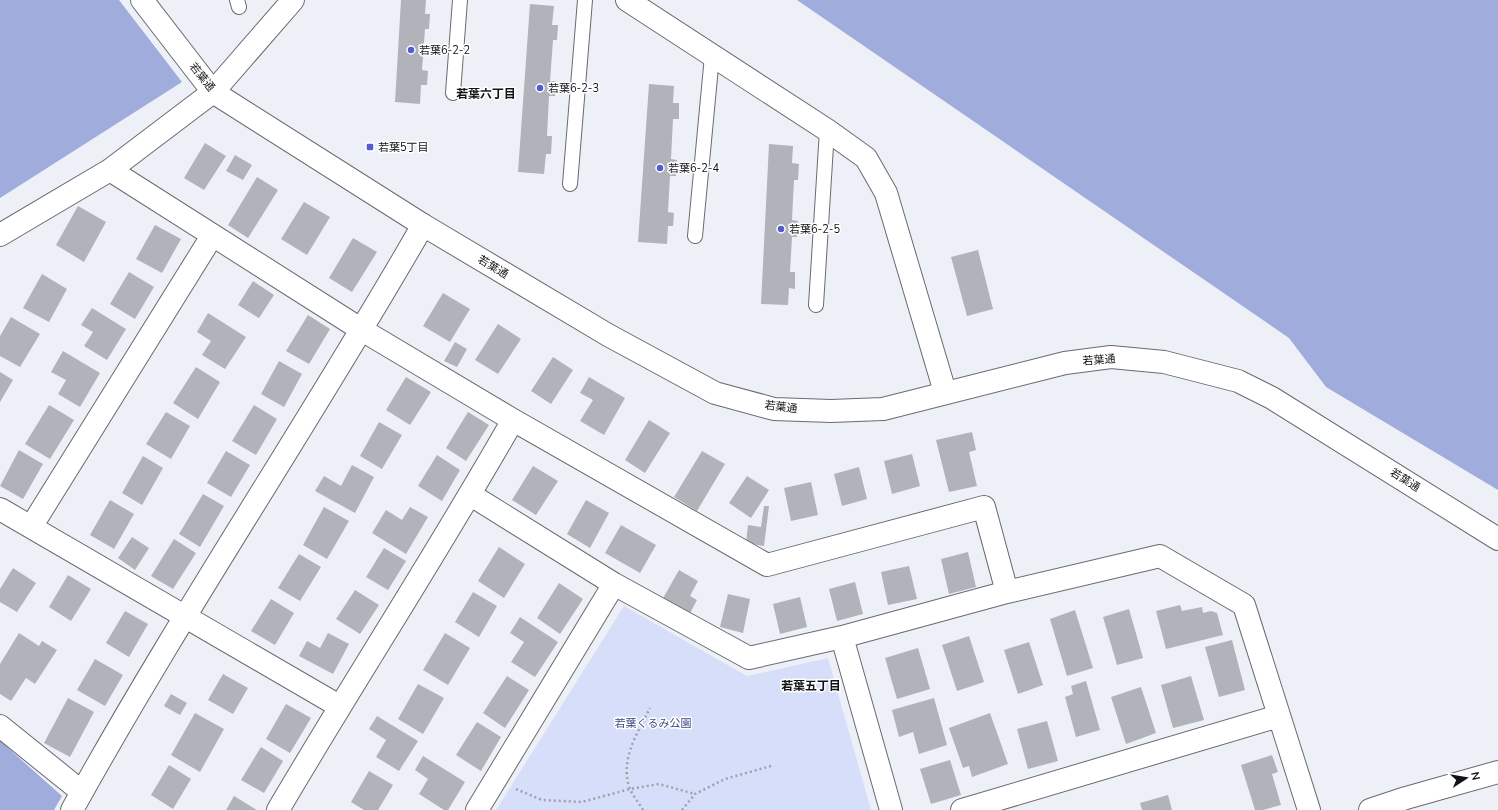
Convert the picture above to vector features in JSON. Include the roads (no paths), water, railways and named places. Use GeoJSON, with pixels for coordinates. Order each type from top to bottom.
{"type":"FeatureCollection","features":[{"type":"Feature","properties":{"kind":"street","name":"若葉通"},"geometry":{"type":"LineString","coordinates":[[142,0],[213,92],[423,225],[608,335],[715,393],[774,409],[831,411],[882,409],[1065,363],[1111,357],[1164,362],[1238,381],[1272,398],[1498,539]]}},
{"type":"Feature","properties":{"kind":"street"},"geometry":{"type":"LineString","coordinates":[[270,0],[276,21]]}},
{"type":"Feature","properties":{"kind":"street"},"geometry":{"type":"LineString","coordinates":[[0,235],[110,170],[213,92],[293,0]]}},
{"type":"Feature","properties":{"kind":"street"},"geometry":{"type":"LineString","coordinates":[[627,0],[827,130],[866,158],[886,193],[945,392]]}},
{"type":"Feature","properties":{"kind":"street"},"geometry":{"type":"LineString","coordinates":[[110,170],[362,330],[513,420],[767,565],[984,507],[1007,592]]}},
{"type":"Feature","properties":{"kind":"street"},"geometry":{"type":"LineString","coordinates":[[0,726],[77,801],[184,617],[362,330],[423,225]]}},
{"type":"Feature","properties":{"kind":"street"},"geometry":{"type":"LineString","coordinates":[[31,527],[212,236]]}},
{"type":"Feature","properties":{"kind":"street"},"geometry":{"type":"LineString","coordinates":[[278,810],[339,706],[471,495],[513,420]]}},
{"type":"Feature","properties":{"kind":"street"},"geometry":{"type":"LineString","coordinates":[[471,495],[614,584],[749,658],[842,637],[1007,592],[1160,556],[1244,605],[1309,810]]}},
{"type":"Feature","properties":{"kind":"street"},"geometry":{"type":"LineString","coordinates":[[0,509],[339,706]]}},
{"type":"Feature","properties":{"kind":"street"},"geometry":{"type":"LineString","coordinates":[[477,810],[614,584]]}},
{"type":"Feature","properties":{"kind":"street"},"geometry":{"type":"LineString","coordinates":[[842,637],[891,810]]}},
{"type":"Feature","properties":{"kind":"street"},"geometry":{"type":"LineString","coordinates":[[962,810],[1279,716]]}},
{"type":"Feature","properties":{"kind":"street"},"geometry":{"type":"LineString","coordinates":[[1370,810],[1408,804],[1498,772]]}},
{"type":"Feature","properties":{"kind":"lane"},"geometry":{"type":"LineString","coordinates":[[453,93],[460,0]]}},
{"type":"Feature","properties":{"kind":"lane"},"geometry":{"type":"LineString","coordinates":[[570,184],[585,0]]}},
{"type":"Feature","properties":{"kind":"lane"},"geometry":{"type":"LineString","coordinates":[[695,236],[712,56]]}},
{"type":"Feature","properties":{"kind":"lane"},"geometry":{"type":"LineString","coordinates":[[816,305],[827,130]]}},
{"type":"Feature","properties":{"kind":"place","name":"若葉6-2-2"},"geometry":{"type":"Point","coordinates":[411,50]}},
{"type":"Feature","properties":{"kind":"place","name":"若葉6-2-3"},"geometry":{"type":"Point","coordinates":[540,88]}},
{"type":"Feature","properties":{"kind":"place","name":"若葉5丁目"},"geometry":{"type":"Point","coordinates":[370,147]}},
{"type":"Feature","properties":{"kind":"place","name":"若葉6-2-4"},"geometry":{"type":"Point","coordinates":[660,168]}},
{"type":"Feature","properties":{"kind":"place","name":"若葉6-2-5"},"geometry":{"type":"Point","coordinates":[781,229]}},
{"type":"Feature","properties":{"kind":"district","name":"若葉六丁目"},"geometry":{"type":"Point","coordinates":[486,94]}},
{"type":"Feature","properties":{"kind":"district","name":"若葉五丁目"},"geometry":{"type":"Point","coordinates":[811,686]}},
{"type":"Feature","properties":{"kind":"park label","name":"若葉くるみ公園"},"geometry":{"type":"Point","coordinates":[653,723]}}]}
